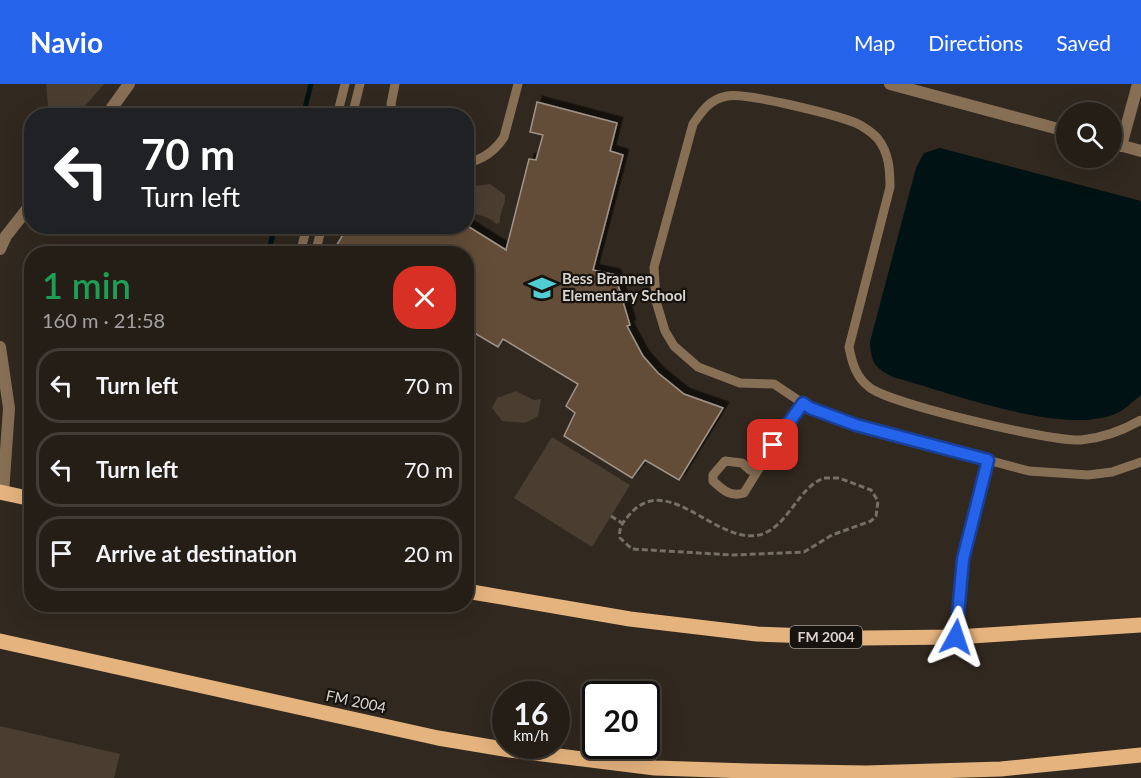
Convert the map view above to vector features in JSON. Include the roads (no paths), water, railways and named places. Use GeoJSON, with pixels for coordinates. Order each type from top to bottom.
{"type":"FeatureCollection","features":[{"type":"Feature","properties":{"kind":"main road"},"geometry":{"type":"LineString","coordinates":[[2,492],[24,497]]}},
{"type":"Feature","properties":{"kind":"main road","name":"FM 2004"},"geometry":{"type":"LineString","coordinates":[[474,592],[630,619],[757,634],[863,638],[956,637],[1141,625]]}},
{"type":"Feature","properties":{"kind":"main road","name":"FM 2004"},"geometry":{"type":"LineString","coordinates":[[0,641],[322,713],[469,743],[654,768],[748,775],[866,773],[1001,769],[1141,755]]}},
{"type":"Feature","properties":{"kind":"street"},"geometry":{"type":"LineString","coordinates":[[112,108],[129,84]]}},
{"type":"Feature","properties":{"kind":"street"},"geometry":{"type":"LineString","coordinates":[[890,84],[1056,128]]}},
{"type":"Feature","properties":{"kind":"street"},"geometry":{"type":"LineString","coordinates":[[1122,128],[1138,84]]}},
{"type":"Feature","properties":{"kind":"street"},"geometry":{"type":"LineString","coordinates":[[1122,146],[1141,151]]}},
{"type":"Feature","properties":{"kind":"street"},"geometry":{"type":"LineString","coordinates":[[0,249],[6,236],[24,213]]}},
{"type":"Feature","properties":{"kind":"street"},"geometry":{"type":"LineString","coordinates":[[0,347],[9,408],[2,492]]}},
{"type":"Feature","properties":{"kind":"lane"},"geometry":{"type":"LineString","coordinates":[[339,108],[345,84]]}},
{"type":"Feature","properties":{"kind":"lane"},"geometry":{"type":"LineString","coordinates":[[354,108],[360,84]]}},
{"type":"Feature","properties":{"kind":"lane"},"geometry":{"type":"LineString","coordinates":[[392,108],[395,84]]}},
{"type":"Feature","properties":{"kind":"lane"},"geometry":{"type":"LineString","coordinates":[[474,162],[499,145],[504,137],[518,84]]}},
{"type":"Feature","properties":{"kind":"lane"},"geometry":{"type":"LineString","coordinates":[[1141,420],[1111,435],[1080,440],[1036,436],[891,398],[867,386],[853,367],[849,347],[890,187],[890,168],[884,149],[877,138],[857,123],[756,97],[725,96],[705,107],[693,124],[654,267],[656,301],[665,331],[674,346],[698,366],[740,382],[774,384],[810,408],[856,425],[1039,472],[1088,475],[1112,472],[1141,462]]}},
{"type":"Feature","properties":{"kind":"lane"},"geometry":{"type":"LineString","coordinates":[[762,464],[750,470],[742,463],[725,461],[713,475],[713,481],[725,493],[736,495],[744,493],[762,464],[785,426],[803,403]]}},
{"type":"Feature","properties":{"kind":"lane"},"geometry":{"type":"LineString","coordinates":[[956,637],[963,559],[988,460]]}},
{"type":"Feature","properties":{"kind":"waterway"},"geometry":{"type":"LineString","coordinates":[[305,108],[311,84]]}},
{"type":"Feature","properties":{"kind":"waterway"},"geometry":{"type":"LineString","coordinates":[[270,246],[273,234]]}},
{"type":"Feature","properties":{"kind":"place","name":"Bess Brannen Elementary School"},"geometry":{"type":"Point","coordinates":[542,288]}}]}
